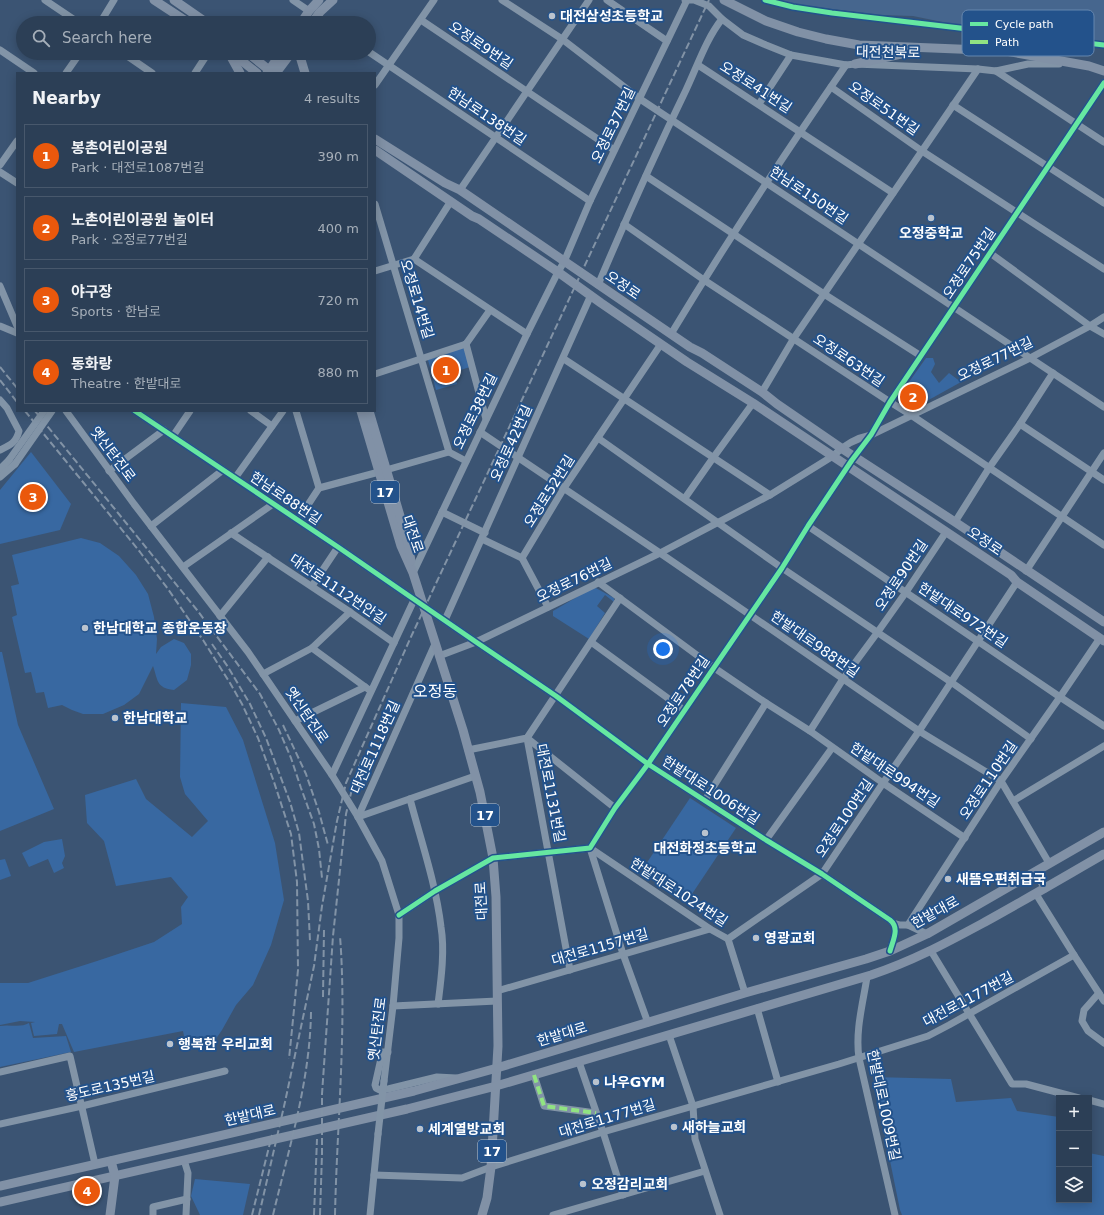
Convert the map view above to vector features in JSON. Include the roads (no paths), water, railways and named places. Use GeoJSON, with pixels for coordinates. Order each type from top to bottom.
{"type":"FeatureCollection","features":[{"type":"Feature","properties":{"kind":"main road"},"geometry":{"type":"LineString","coordinates":[[154,0],[178,16]]}},
{"type":"Feature","properties":{"kind":"main road"},"geometry":{"type":"LineString","coordinates":[[174,0],[198,16]]}},
{"type":"Feature","properties":{"kind":"main road"},"geometry":{"type":"LineString","coordinates":[[306,16],[319,0]]}},
{"type":"Feature","properties":{"kind":"main road"},"geometry":{"type":"LineString","coordinates":[[319,16],[333,0]]}},
{"type":"Feature","properties":{"kind":"main road"},"geometry":{"type":"LineString","coordinates":[[724,0],[766,21],[805,34],[859,45],[962,49]]}},
{"type":"Feature","properties":{"kind":"main road"},"geometry":{"type":"LineString","coordinates":[[851,64],[928,48]]}},
{"type":"Feature","properties":{"kind":"main road"},"geometry":{"type":"LineString","coordinates":[[1033,56],[1077,64]]}},
{"type":"Feature","properties":{"kind":"main road"},"geometry":{"type":"LineString","coordinates":[[234,60],[240,72]]}},
{"type":"Feature","properties":{"kind":"main road"},"geometry":{"type":"LineString","coordinates":[[240,60],[256,72]]}},
{"type":"Feature","properties":{"kind":"main road"},"geometry":{"type":"LineString","coordinates":[[256,60],[271,72]]}},
{"type":"Feature","properties":{"kind":"main road"},"geometry":{"type":"LineString","coordinates":[[271,72],[277,60]]}},
{"type":"Feature","properties":{"kind":"main road"},"geometry":{"type":"LineString","coordinates":[[271,72],[284,60]]}},
{"type":"Feature","properties":{"kind":"main road"},"geometry":{"type":"LineString","coordinates":[[301,60],[305,72]]}},
{"type":"Feature","properties":{"kind":"main road","name":"대전천북로"},"geometry":{"type":"LineString","coordinates":[[1077,64],[1104,71]]}},
{"type":"Feature","properties":{"kind":"main road","name":"오정로"},"geometry":{"type":"LineString","coordinates":[[376,140],[445,183],[460,190],[690,347],[702,353],[762,392],[854,457],[956,522],[1026,571],[1104,622]]}},
{"type":"Feature","properties":{"kind":"main road","name":"오정로"},"geometry":{"type":"LineString","coordinates":[[376,152],[558,272],[661,344],[834,456],[1011,575],[1017,582],[1102,639]]}},
{"type":"Feature","properties":{"kind":"main road","name":"대전로"},"geometry":{"type":"LineString","coordinates":[[361,412],[408,543],[413,573],[482,800],[493,858],[496,897],[498,1046],[491,1167],[487,1198],[482,1215]]}},
{"type":"Feature","properties":{"kind":"main road","name":"대전로"},"geometry":{"type":"LineString","coordinates":[[369,412],[383,471]]}},
{"type":"Feature","properties":{"kind":"main road","name":"한밭대로"},"geometry":{"type":"LineString","coordinates":[[0,1186],[407,1093],[497,1068],[745,993],[866,959],[890,951],[927,934],[1104,832]]}},
{"type":"Feature","properties":{"kind":"main road","name":"한밭대로"},"geometry":{"type":"LineString","coordinates":[[0,1202],[407,1109],[496,1086],[896,967],[931,951],[1036,894],[1104,854]]}},
{"type":"Feature","properties":{"kind":"main road"},"geometry":{"type":"LineString","coordinates":[[110,1215],[115,1176],[111,1161]]}},
{"type":"Feature","properties":{"kind":"street"},"geometry":{"type":"LineString","coordinates":[[45,0],[69,16]]}},
{"type":"Feature","properties":{"kind":"street"},"geometry":{"type":"LineString","coordinates":[[104,16],[114,0]]}},
{"type":"Feature","properties":{"kind":"street"},"geometry":{"type":"LineString","coordinates":[[293,0],[309,11]]}},
{"type":"Feature","properties":{"kind":"street"},"geometry":{"type":"LineString","coordinates":[[376,84],[434,0]]}},
{"type":"Feature","properties":{"kind":"street","name":"한남로150번길"},"geometry":{"type":"LineString","coordinates":[[502,0],[562,39],[640,99],[1104,407]]}},
{"type":"Feature","properties":{"kind":"street"},"geometry":{"type":"LineString","coordinates":[[460,190],[589,0]]}},
{"type":"Feature","properties":{"kind":"street"},"geometry":{"type":"LineString","coordinates":[[607,0],[667,41]]}},
{"type":"Feature","properties":{"kind":"street","name":"오정로37번길"},"geometry":{"type":"LineString","coordinates":[[564,262],[590,201],[686,0]]}},
{"type":"Feature","properties":{"kind":"street","name":"대전천북로"},"geometry":{"type":"LineString","coordinates":[[686,0],[694,0],[709,6],[722,19],[743,35],[791,55],[851,64],[996,70],[1028,64],[1077,64]]}},
{"type":"Feature","properties":{"kind":"street","name":"오정로41번길"},"geometry":{"type":"LineString","coordinates":[[598,285],[624,224],[712,33],[722,19]]}},
{"type":"Feature","properties":{"kind":"street","name":"오정로9번길"},"geometry":{"type":"LineString","coordinates":[[421,20],[614,150]]}},
{"type":"Feature","properties":{"kind":"street"},"geometry":{"type":"LineString","coordinates":[[0,50],[33,72]]}},
{"type":"Feature","properties":{"kind":"street"},"geometry":{"type":"LineString","coordinates":[[759,104],[791,55]]}},
{"type":"Feature","properties":{"kind":"street","name":"한남로138번길"},"geometry":{"type":"LineString","coordinates":[[376,57],[590,201]]}},
{"type":"Feature","properties":{"kind":"street"},"geometry":{"type":"LineString","coordinates":[[67,72],[75,60]]}},
{"type":"Feature","properties":{"kind":"street"},"geometry":{"type":"LineString","coordinates":[[133,60],[151,72]]}},
{"type":"Feature","properties":{"kind":"street"},"geometry":{"type":"LineString","coordinates":[[196,72],[203,60]]}},
{"type":"Feature","properties":{"kind":"street","name":"오정로51번길"},"geometry":{"type":"LineString","coordinates":[[671,334],[733,234],[800,132],[831,87],[851,64]]}},
{"type":"Feature","properties":{"kind":"street","name":"오정로41번길"},"geometry":{"type":"LineString","coordinates":[[698,65],[800,132]]}},
{"type":"Feature","properties":{"kind":"street","name":"오정로63번길"},"geometry":{"type":"LineString","coordinates":[[762,392],[794,338],[978,69]]}},
{"type":"Feature","properties":{"kind":"street"},"geometry":{"type":"LineString","coordinates":[[996,70],[1104,142]]}},
{"type":"Feature","properties":{"kind":"street","name":"오정로75번길"},"geometry":{"type":"LineString","coordinates":[[854,457],[871,435],[890,402],[1104,82]]}},
{"type":"Feature","properties":{"kind":"street","name":"오정로51번길"},"geometry":{"type":"LineString","coordinates":[[831,87],[922,151]]}},
{"type":"Feature","properties":{"kind":"street"},"geometry":{"type":"LineString","coordinates":[[953,105],[1104,203]]}},
{"type":"Feature","properties":{"kind":"street"},"geometry":{"type":"LineString","coordinates":[[800,132],[893,193]]}},
{"type":"Feature","properties":{"kind":"street"},"geometry":{"type":"LineString","coordinates":[[0,165],[16,143]]}},
{"type":"Feature","properties":{"kind":"street"},"geometry":{"type":"LineString","coordinates":[[922,151],[1103,265]]}},
{"type":"Feature","properties":{"kind":"street"},"geometry":{"type":"LineString","coordinates":[[0,172],[16,182]]}},
{"type":"Feature","properties":{"kind":"street"},"geometry":{"type":"LineString","coordinates":[[646,176],[824,294],[921,356]]}},
{"type":"Feature","properties":{"kind":"street"},"geometry":{"type":"LineString","coordinates":[[376,271],[414,259],[451,201]]}},
{"type":"Feature","properties":{"kind":"street","name":"오정로14번길"},"geometry":{"type":"LineString","coordinates":[[376,207],[449,452]]}},
{"type":"Feature","properties":{"kind":"street"},"geometry":{"type":"LineString","coordinates":[[624,224],[704,280],[794,338]]}},
{"type":"Feature","properties":{"kind":"street","name":"오정로75번길"},"geometry":{"type":"LineString","coordinates":[[990,254],[1090,326]]}},
{"type":"Feature","properties":{"kind":"street"},"geometry":{"type":"LineString","coordinates":[[414,259],[527,334]]}},
{"type":"Feature","properties":{"kind":"street","name":"오정로38번길"},"geometry":{"type":"LineString","coordinates":[[413,573],[527,334],[564,262]]}},
{"type":"Feature","properties":{"kind":"street"},"geometry":{"type":"LineString","coordinates":[[0,286],[16,324]]}},
{"type":"Feature","properties":{"kind":"street","name":"오정로42번길"},"geometry":{"type":"LineString","coordinates":[[445,620],[564,359],[591,295]]}},
{"type":"Feature","properties":{"kind":"street"},"geometry":{"type":"LineString","coordinates":[[376,374],[466,344],[490,310]]}},
{"type":"Feature","properties":{"kind":"street","name":"오정로77번길"},"geometry":{"type":"LineString","coordinates":[[841,448],[860,437],[871,435],[1030,358],[1104,317]]}},
{"type":"Feature","properties":{"kind":"street"},"geometry":{"type":"LineString","coordinates":[[0,326],[16,333]]}},
{"type":"Feature","properties":{"kind":"street"},"geometry":{"type":"LineString","coordinates":[[1090,326],[1104,334]]}},
{"type":"Feature","properties":{"kind":"street","name":"오정로63번길"},"geometry":{"type":"LineString","coordinates":[[794,338],[911,415]]}},
{"type":"Feature","properties":{"kind":"street"},"geometry":{"type":"LineString","coordinates":[[466,344],[486,419]]}},
{"type":"Feature","properties":{"kind":"street","name":"오정로52번길"},"geometry":{"type":"LineString","coordinates":[[522,558],[564,488],[661,344]]}},
{"type":"Feature","properties":{"kind":"street"},"geometry":{"type":"LineString","coordinates":[[564,359],[770,495]]}},
{"type":"Feature","properties":{"kind":"street"},"geometry":{"type":"LineString","coordinates":[[956,522],[989,468],[1053,373]]}},
{"type":"Feature","properties":{"kind":"street"},"geometry":{"type":"LineString","coordinates":[[0,400],[7,408],[19,431],[17,438],[0,450]]}},
{"type":"Feature","properties":{"kind":"street"},"geometry":{"type":"LineString","coordinates":[[685,498],[753,403]]}},
{"type":"Feature","properties":{"kind":"street"},"geometry":{"type":"LineString","coordinates":[[0,469],[12,462],[43,412]]}},
{"type":"Feature","properties":{"kind":"street"},"geometry":{"type":"LineString","coordinates":[[0,477],[51,412]]}},
{"type":"Feature","properties":{"kind":"street","name":"옛신탄진로"},"geometry":{"type":"LineString","coordinates":[[67,412],[109,471],[248,652],[332,775],[358,817],[382,861],[399,914],[399,938],[374,1175]]}},
{"type":"Feature","properties":{"kind":"street","name":"한남로88번길"},"geometry":{"type":"LineString","coordinates":[[137,412],[445,620]]}},
{"type":"Feature","properties":{"kind":"street"},"geometry":{"type":"LineString","coordinates":[[173,436],[189,412]]}},
{"type":"Feature","properties":{"kind":"street"},"geometry":{"type":"LineString","coordinates":[[252,412],[272,426]]}},
{"type":"Feature","properties":{"kind":"street"},"geometry":{"type":"LineString","coordinates":[[235,478],[282,412]]}},
{"type":"Feature","properties":{"kind":"street"},"geometry":{"type":"LineString","coordinates":[[296,412],[319,488]]}},
{"type":"Feature","properties":{"kind":"street"},"geometry":{"type":"LineString","coordinates":[[911,415],[1104,545]]}},
{"type":"Feature","properties":{"kind":"street"},"geometry":{"type":"LineString","coordinates":[[1020,424],[1104,480]]}},
{"type":"Feature","properties":{"kind":"street"},"geometry":{"type":"LineString","coordinates":[[109,471],[164,430]]}},
{"type":"Feature","properties":{"kind":"street","name":"한밭대로988번길"},"geometry":{"type":"LineString","coordinates":[[480,432],[660,553],[919,731],[1001,781],[1049,863]]}},
{"type":"Feature","properties":{"kind":"street"},"geometry":{"type":"LineString","coordinates":[[598,438],[877,633]]}},
{"type":"Feature","properties":{"kind":"street","name":"오정로76번길"},"geometry":{"type":"LineString","coordinates":[[439,656],[476,642],[660,553],[770,495],[834,456],[841,448]]}},
{"type":"Feature","properties":{"kind":"street"},"geometry":{"type":"LineString","coordinates":[[298,520],[319,488],[449,452],[466,461]]}},
{"type":"Feature","properties":{"kind":"street"},"geometry":{"type":"LineString","coordinates":[[1026,571],[1104,453]]}},
{"type":"Feature","properties":{"kind":"street"},"geometry":{"type":"LineString","coordinates":[[848,466],[854,457]]}},
{"type":"Feature","properties":{"kind":"street","name":"오정로78번길"},"geometry":{"type":"LineString","coordinates":[[590,848],[615,808],[648,764],[782,568],[848,466]]}},
{"type":"Feature","properties":{"kind":"street"},"geometry":{"type":"LineString","coordinates":[[151,526],[223,470]]}},
{"type":"Feature","properties":{"kind":"street"},"geometry":{"type":"LineString","coordinates":[[183,567],[273,504]]}},
{"type":"Feature","properties":{"kind":"street"},"geometry":{"type":"LineString","coordinates":[[442,512],[522,558],[548,607]]}},
{"type":"Feature","properties":{"kind":"street","name":"한밭대로972번길"},"geometry":{"type":"LineString","coordinates":[[808,526],[1104,726]]}},
{"type":"Feature","properties":{"kind":"street","name":"오정로90번길"},"geometry":{"type":"LineString","coordinates":[[810,731],[843,679],[906,592],[946,532]]}},
{"type":"Feature","properties":{"kind":"street","name":"대전로1112번안길"},"geometry":{"type":"LineString","coordinates":[[231,533],[312,586],[394,643]]}},
{"type":"Feature","properties":{"kind":"street"},"geometry":{"type":"LineString","coordinates":[[312,586],[338,547]]}},
{"type":"Feature","properties":{"kind":"street","name":"대전로1112번안길"},"geometry":{"type":"LineString","coordinates":[[220,616],[268,557]]}},
{"type":"Feature","properties":{"kind":"street","name":"한밭대로994번길"},"geometry":{"type":"LineString","coordinates":[[598,582],[713,667],[810,731],[832,748],[965,838]]}},
{"type":"Feature","properties":{"kind":"street","name":"오정로100번길"},"geometry":{"type":"LineString","coordinates":[[728,939],[822,874],[919,731],[1017,582]]}},
{"type":"Feature","properties":{"kind":"street","name":"대전로1131번길"},"geometry":{"type":"LineString","coordinates":[[468,750],[527,738],[620,598]]}},
{"type":"Feature","properties":{"kind":"street"},"geometry":{"type":"LineString","coordinates":[[332,775],[368,689],[394,643],[414,600]]}},
{"type":"Feature","properties":{"kind":"street"},"geometry":{"type":"LineString","coordinates":[[263,674],[312,648],[350,612]]}},
{"type":"Feature","properties":{"kind":"street","name":"한밭대로1006번길"},"geometry":{"type":"LineString","coordinates":[[445,620],[556,696],[648,764],[822,874],[893,923]]}},
{"type":"Feature","properties":{"kind":"street","name":"오정로90번길"},"geometry":{"type":"LineString","coordinates":[[877,633],[951,682]]}},
{"type":"Feature","properties":{"kind":"street","name":"오정로110번길"},"geometry":{"type":"LineString","coordinates":[[908,925],[1001,781],[1102,639]]}},
{"type":"Feature","properties":{"kind":"street"},"geometry":{"type":"LineString","coordinates":[[591,642],[684,710]]}},
{"type":"Feature","properties":{"kind":"street","name":"대전로1118번길"},"geometry":{"type":"LineString","coordinates":[[358,817],[435,644]]}},
{"type":"Feature","properties":{"kind":"street"},"geometry":{"type":"LineString","coordinates":[[312,648],[368,689]]}},
{"type":"Feature","properties":{"kind":"street"},"geometry":{"type":"LineString","coordinates":[[951,682],[1031,739]]}},
{"type":"Feature","properties":{"kind":"street"},"geometry":{"type":"LineString","coordinates":[[295,722],[368,689]]}},
{"type":"Feature","properties":{"kind":"street"},"geometry":{"type":"LineString","coordinates":[[705,800],[766,703]]}},
{"type":"Feature","properties":{"kind":"street","name":"대전로1131번길"},"geometry":{"type":"LineString","coordinates":[[527,738],[615,808]]}},
{"type":"Feature","properties":{"kind":"street","name":"대전로1131번길"},"geometry":{"type":"LineString","coordinates":[[527,738],[549,852]]}},
{"type":"Feature","properties":{"kind":"street"},"geometry":{"type":"LineString","coordinates":[[1013,801],[1104,746]]}},
{"type":"Feature","properties":{"kind":"street","name":"한밭대로994번길"},"geometry":{"type":"LineString","coordinates":[[766,840],[832,748]]}},
{"type":"Feature","properties":{"kind":"street"},"geometry":{"type":"LineString","coordinates":[[358,817],[475,776]]}},
{"type":"Feature","properties":{"kind":"street"},"geometry":{"type":"LineString","coordinates":[[410,799],[435,892],[442,928],[442,964],[438,1004]]}},
{"type":"Feature","properties":{"kind":"street"},"geometry":{"type":"LineString","coordinates":[[399,914],[493,858],[590,848],[623,954],[648,1023]]}},
{"type":"Feature","properties":{"kind":"street","name":"한밭대로1024번길"},"geometry":{"type":"LineString","coordinates":[[590,848],[710,929],[728,939],[745,993]]}},
{"type":"Feature","properties":{"kind":"street"},"geometry":{"type":"LineString","coordinates":[[549,852],[570,970]]}},
{"type":"Feature","properties":{"kind":"street"},"geometry":{"type":"LineString","coordinates":[[1035,872],[1045,889]]}},
{"type":"Feature","properties":{"kind":"street"},"geometry":{"type":"LineString","coordinates":[[1036,894],[1104,1001]]}},
{"type":"Feature","properties":{"kind":"street"},"geometry":{"type":"LineString","coordinates":[[893,923],[908,925],[927,934]]}},
{"type":"Feature","properties":{"kind":"street"},"geometry":{"type":"LineString","coordinates":[[890,951],[896,933],[893,923]]}},
{"type":"Feature","properties":{"kind":"street","name":"대전로1157번길"},"geometry":{"type":"LineString","coordinates":[[497,991],[710,929]]}},
{"type":"Feature","properties":{"kind":"street"},"geometry":{"type":"LineString","coordinates":[[931,951],[1012,1084],[1026,1084],[1068,1095]]}},
{"type":"Feature","properties":{"kind":"street","name":"대전로1177번길"},"geometry":{"type":"LineString","coordinates":[[491,1167],[603,1132],[778,1082],[928,1036],[949,1026],[1074,955]]}},
{"type":"Feature","properties":{"kind":"street","name":"한밭대로1009번길"},"geometry":{"type":"LineString","coordinates":[[867,976],[857,1036],[859,1058],[895,1215]]}},
{"type":"Feature","properties":{"kind":"street"},"geometry":{"type":"LineString","coordinates":[[1099,993],[1084,1010],[1082,1021],[1088,1031],[1104,1043]]}},
{"type":"Feature","properties":{"kind":"street"},"geometry":{"type":"LineString","coordinates":[[393,1006],[497,1001]]}},
{"type":"Feature","properties":{"kind":"street"},"geometry":{"type":"LineString","coordinates":[[757,1008],[778,1082]]}},
{"type":"Feature","properties":{"kind":"street"},"geometry":{"type":"LineString","coordinates":[[669,1035],[693,1106],[695,1139],[720,1215]]}},
{"type":"Feature","properties":{"kind":"street"},"geometry":{"type":"LineString","coordinates":[[388,1052],[383,1052],[382,1054],[375,1085],[376,1088],[380,1090],[437,1077],[462,1078]]}},
{"type":"Feature","properties":{"kind":"street"},"geometry":{"type":"LineString","coordinates":[[0,1072],[70,1056],[95,1164]]}},
{"type":"Feature","properties":{"kind":"street"},"geometry":{"type":"LineString","coordinates":[[579,1062],[603,1132],[622,1195]]}},
{"type":"Feature","properties":{"kind":"street","name":"홍도로135번길"},"geometry":{"type":"LineString","coordinates":[[0,1124],[82,1106],[225,1071]]}},
{"type":"Feature","properties":{"kind":"street"},"geometry":{"type":"LineString","coordinates":[[534,1075],[544,1106],[596,1113]]}},
{"type":"Feature","properties":{"kind":"street"},"geometry":{"type":"LineString","coordinates":[[1092,1101],[1104,1104]]}},
{"type":"Feature","properties":{"kind":"street"},"geometry":{"type":"LineString","coordinates":[[184,1160],[188,1173],[188,1199],[186,1215]]}},
{"type":"Feature","properties":{"kind":"street"},"geometry":{"type":"LineString","coordinates":[[370,1215],[374,1175],[462,1178],[491,1167]]}},
{"type":"Feature","properties":{"kind":"street"},"geometry":{"type":"LineString","coordinates":[[553,1215],[705,1171]]}},
{"type":"Feature","properties":{"kind":"street"},"geometry":{"type":"LineString","coordinates":[[153,1211],[188,1199]]}},
{"type":"Feature","properties":{"kind":"railway"},"geometry":{"type":"LineString","coordinates":[[259,1215],[314,966],[322,906],[337,821],[346,783],[410,639],[709,0]]}},
{"type":"Feature","properties":{"kind":"railway"},"geometry":{"type":"LineString","coordinates":[[0,367],[16,387]]}},
{"type":"Feature","properties":{"kind":"railway"},"geometry":{"type":"LineString","coordinates":[[0,380],[16,401]]}},
{"type":"Feature","properties":{"kind":"railway"},"geometry":{"type":"LineString","coordinates":[[26,412],[140,552],[168,589],[230,683],[258,738],[291,834],[297,882],[298,970],[289,1059]]}},
{"type":"Feature","properties":{"kind":"railway"},"geometry":{"type":"LineString","coordinates":[[36,412],[197,610],[260,694],[279,730],[291,758],[314,824],[319,849],[322,878]]}},
{"type":"Feature","properties":{"kind":"railway"},"geometry":{"type":"LineString","coordinates":[[212,644],[228,667],[250,704],[266,738],[290,802],[299,833],[308,901],[310,941]]}},
{"type":"Feature","properties":{"kind":"railway"},"geometry":{"type":"LineString","coordinates":[[283,725],[306,774],[328,845]]}},
{"type":"Feature","properties":{"kind":"railway"},"geometry":{"type":"LineString","coordinates":[[320,1215],[322,1094],[333,936],[346,814],[353,785],[362,758]]}},
{"type":"Feature","properties":{"kind":"railway"},"geometry":{"type":"LineString","coordinates":[[323,997],[324,929]]}},
{"type":"Feature","properties":{"kind":"railway"},"geometry":{"type":"LineString","coordinates":[[335,1215],[342,1040],[342,971],[340,936]]}},
{"type":"Feature","properties":{"kind":"railway"},"geometry":{"type":"LineString","coordinates":[[273,1215],[303,1089],[310,1038],[311,1012]]}},
{"type":"Feature","properties":{"kind":"railway"},"geometry":{"type":"LineString","coordinates":[[252,1215],[272,1135]]}},
{"type":"Feature","properties":{"kind":"railway"},"geometry":{"type":"LineString","coordinates":[[314,1215],[317,1139]]}},
{"type":"Feature","properties":{"kind":"place","name":"대전삼성초등학교"},"geometry":{"type":"Point","coordinates":[552,16]}},
{"type":"Feature","properties":{"kind":"place","name":"오정중학교"},"geometry":{"type":"Point","coordinates":[931,218]}},
{"type":"Feature","properties":{"kind":"place","name":"봉촌어린이공원"},"geometry":{"type":"Point","coordinates":[446,370]}},
{"type":"Feature","properties":{"kind":"place","name":"노촌어린이공원 놀이터"},"geometry":{"type":"Point","coordinates":[913,397]}},
{"type":"Feature","properties":{"kind":"place","name":"야구장"},"geometry":{"type":"Point","coordinates":[33,497]}},
{"type":"Feature","properties":{"kind":"place","name":"한남대학교 종합운동장"},"geometry":{"type":"Point","coordinates":[85,628]}},
{"type":"Feature","properties":{"kind":"place","name":"한남대학교"},"geometry":{"type":"Point","coordinates":[115,718]}},
{"type":"Feature","properties":{"kind":"place","name":"대전화정초등학교"},"geometry":{"type":"Point","coordinates":[705,833]}},
{"type":"Feature","properties":{"kind":"place","name":"새뜸우편취급국"},"geometry":{"type":"Point","coordinates":[948,879]}},
{"type":"Feature","properties":{"kind":"place","name":"영광교회"},"geometry":{"type":"Point","coordinates":[756,938]}},
{"type":"Feature","properties":{"kind":"place","name":"행복한 우리교회"},"geometry":{"type":"Point","coordinates":[170,1044]}},
{"type":"Feature","properties":{"kind":"place","name":"나우GYM"},"geometry":{"type":"Point","coordinates":[596,1082]}},
{"type":"Feature","properties":{"kind":"place","name":"새하늘교회"},"geometry":{"type":"Point","coordinates":[674,1127]}},
{"type":"Feature","properties":{"kind":"place","name":"세계열방교회"},"geometry":{"type":"Point","coordinates":[420,1129]}},
{"type":"Feature","properties":{"kind":"place","name":"오정감리교회"},"geometry":{"type":"Point","coordinates":[583,1184]}},
{"type":"Feature","properties":{"kind":"place","name":"동화랑"},"geometry":{"type":"Point","coordinates":[87,1191]}},
{"type":"Feature","properties":{"kind":"district","name":"오정동"},"geometry":{"type":"Point","coordinates":[435,691]}}]}
